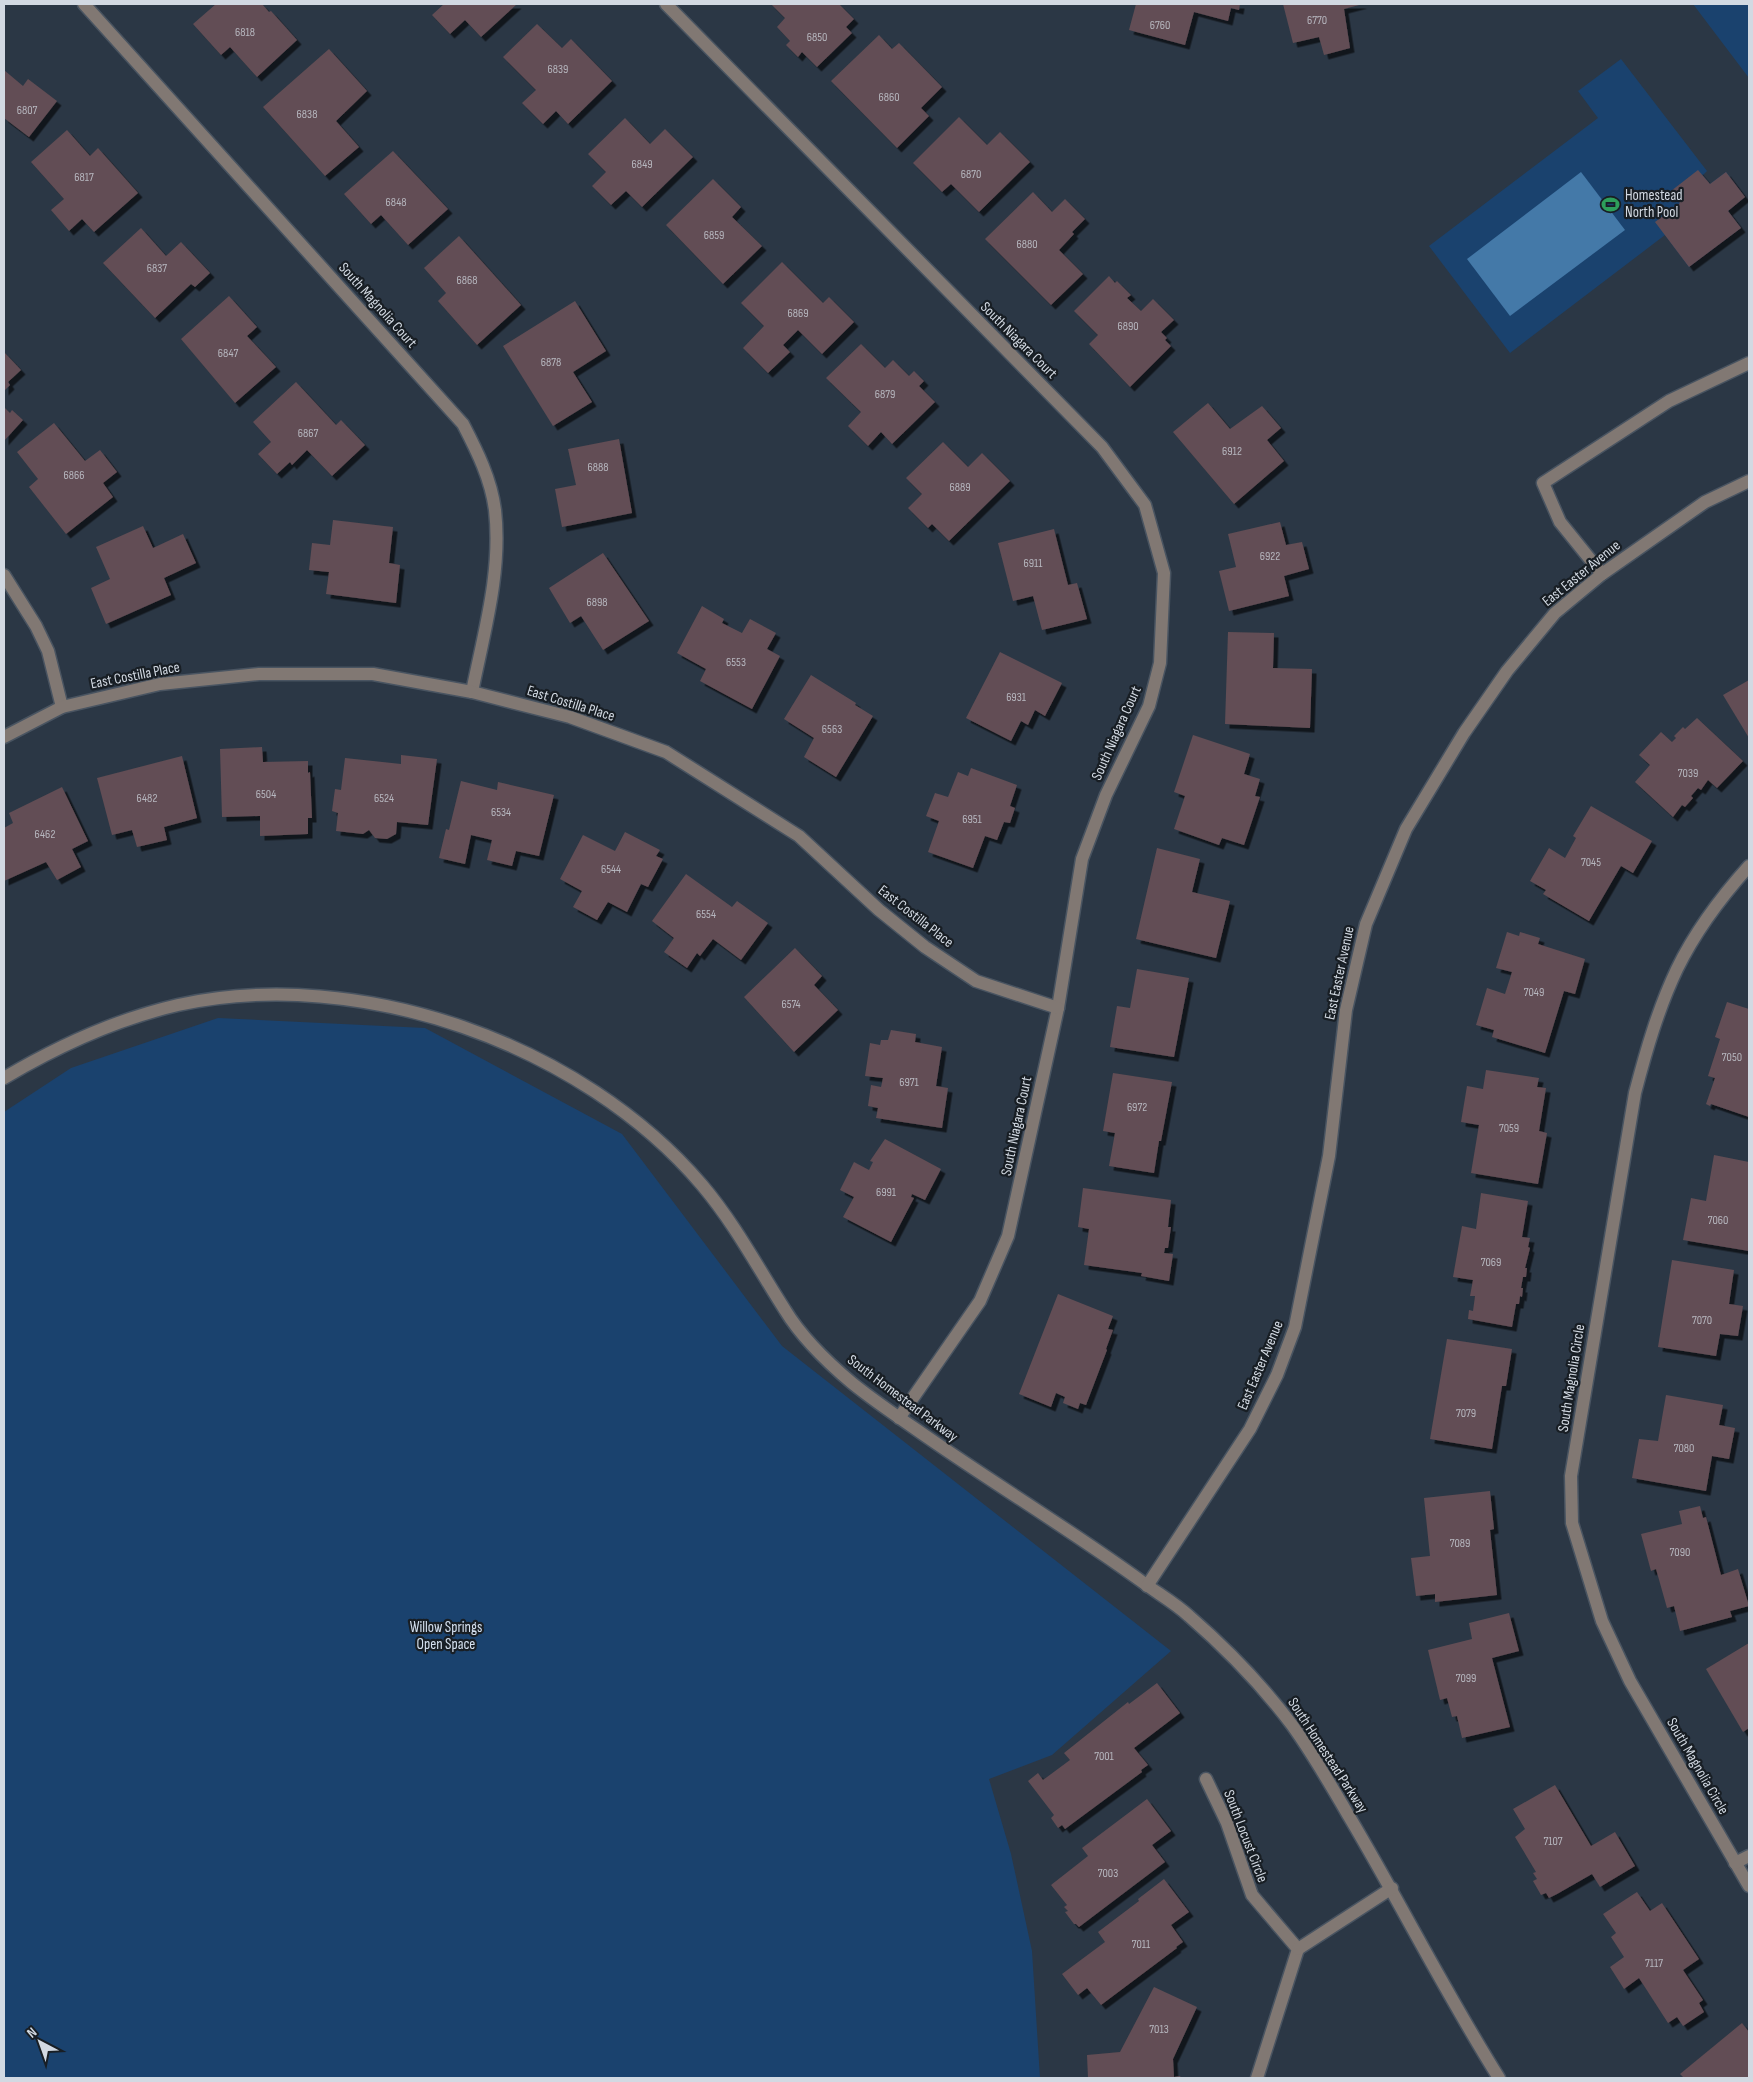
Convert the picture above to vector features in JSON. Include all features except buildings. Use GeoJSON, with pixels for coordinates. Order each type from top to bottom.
{"type":"FeatureCollection","features":[{"type":"Feature","properties":{"kind":"street","name":"South Magnolia Court"},"geometry":{"type":"LineString","coordinates":[[84,4],[463,424],[482,462],[494,509],[496,570],[472,692]]}},
{"type":"Feature","properties":{"kind":"street","name":"South Niagara Court"},"geometry":{"type":"LineString","coordinates":[[666,4],[1102,448],[1145,505],[1164,573],[1160,664],[1149,706],[1106,795],[1082,858],[1058,1008],[1008,1236],[980,1301],[899,1418]]}},
{"type":"Feature","properties":{"kind":"street"},"geometry":{"type":"LineString","coordinates":[[1602,574],[1560,522],[1543,483],[1669,401],[1749,363]]}},
{"type":"Feature","properties":{"kind":"street","name":"East Easter Avenue"},"geometry":{"type":"LineString","coordinates":[[1147,1586],[1250,1429],[1277,1375],[1295,1327],[1329,1156],[1348,1000],[1366,924],[1406,829],[1464,732],[1507,671],[1555,614],[1602,574],[1706,502],[1749,481]]}},
{"type":"Feature","properties":{"kind":"street"},"geometry":{"type":"LineString","coordinates":[[4,575],[36,626],[48,651],[62,707]]}},
{"type":"Feature","properties":{"kind":"street","name":"East Costilla Place"},"geometry":{"type":"LineString","coordinates":[[4,737],[62,707],[160,684],[259,674],[373,674],[472,692],[570,717],[666,752],[799,836],[879,910],[925,947],[976,981],[1058,1008]]}},
{"type":"Feature","properties":{"kind":"street","name":"South Magnolia Circle"},"geometry":{"type":"LineString","coordinates":[[1749,866],[1710,916],[1678,969],[1650,1037],[1635,1093],[1571,1476],[1572,1523],[1602,1621],[1630,1681],[1749,1886]]}},
{"type":"Feature","properties":{"kind":"street","name":"South Homestead Parkway"},"geometry":{"type":"LineString","coordinates":[[4,1078],[40,1056],[137,1016],[182,1004],[236,997],[283,994],[341,998],[394,1007],[437,1019],[517,1048],[616,1105],[655,1137],[702,1184],[739,1234],[787,1314],[816,1351],[855,1386],[899,1418],[962,1462],[1104,1554],[1184,1611],[1234,1658],[1274,1702],[1295,1729],[1328,1780],[1392,1888],[1465,2024],[1499,2078]]}},
{"type":"Feature","properties":{"kind":"street","name":"South Locust Circle"},"geometry":{"type":"LineString","coordinates":[[1206,1779],[1226,1823],[1252,1895],[1298,1949]]}},
{"type":"Feature","properties":{"kind":"street"},"geometry":{"type":"LineString","coordinates":[[1735,1864],[1749,1856]]}},
{"type":"Feature","properties":{"kind":"street"},"geometry":{"type":"LineString","coordinates":[[1257,2078],[1298,1949],[1392,1888]]}},
{"type":"Feature","properties":{"kind":"green space"},"geometry":{"type":"Polygon","coordinates":[[[1693,4],[1749,4],[1749,78],[1693,4]]]}},
{"type":"Feature","properties":{"kind":"green space","name":"Homestead North Pool"},"geometry":{"type":"Polygon","coordinates":[[[1621,59],[1707,171],[1703,175],[1710,184],[1726,172],[1745,197],[1728,211],[1741,228],[1689,267],[1665,235],[1510,353],[1429,246],[1598,118],[1578,91],[1621,59]]]}},
{"type":"Feature","properties":{"kind":"green space","name":"Willow Springs Open Space"},"geometry":{"type":"Polygon","coordinates":[[[218,1018],[425,1028],[622,1134],[782,1346],[1171,1651],[1052,1755],[989,1779],[1011,1854],[1032,1951],[1040,2078],[4,2078],[4,1112],[71,1068],[218,1018]]]}},
{"type":"Feature","properties":{"kind":"shaded area"},"geometry":{"type":"Polygon","coordinates":[[[1581,172],[1625,230],[1510,316],[1467,259],[1581,172]]]}},
{"type":"Feature","properties":{"kind":"place","name":"Homestead North Pool"},"geometry":{"type":"Point","coordinates":[1611,204]}}]}
